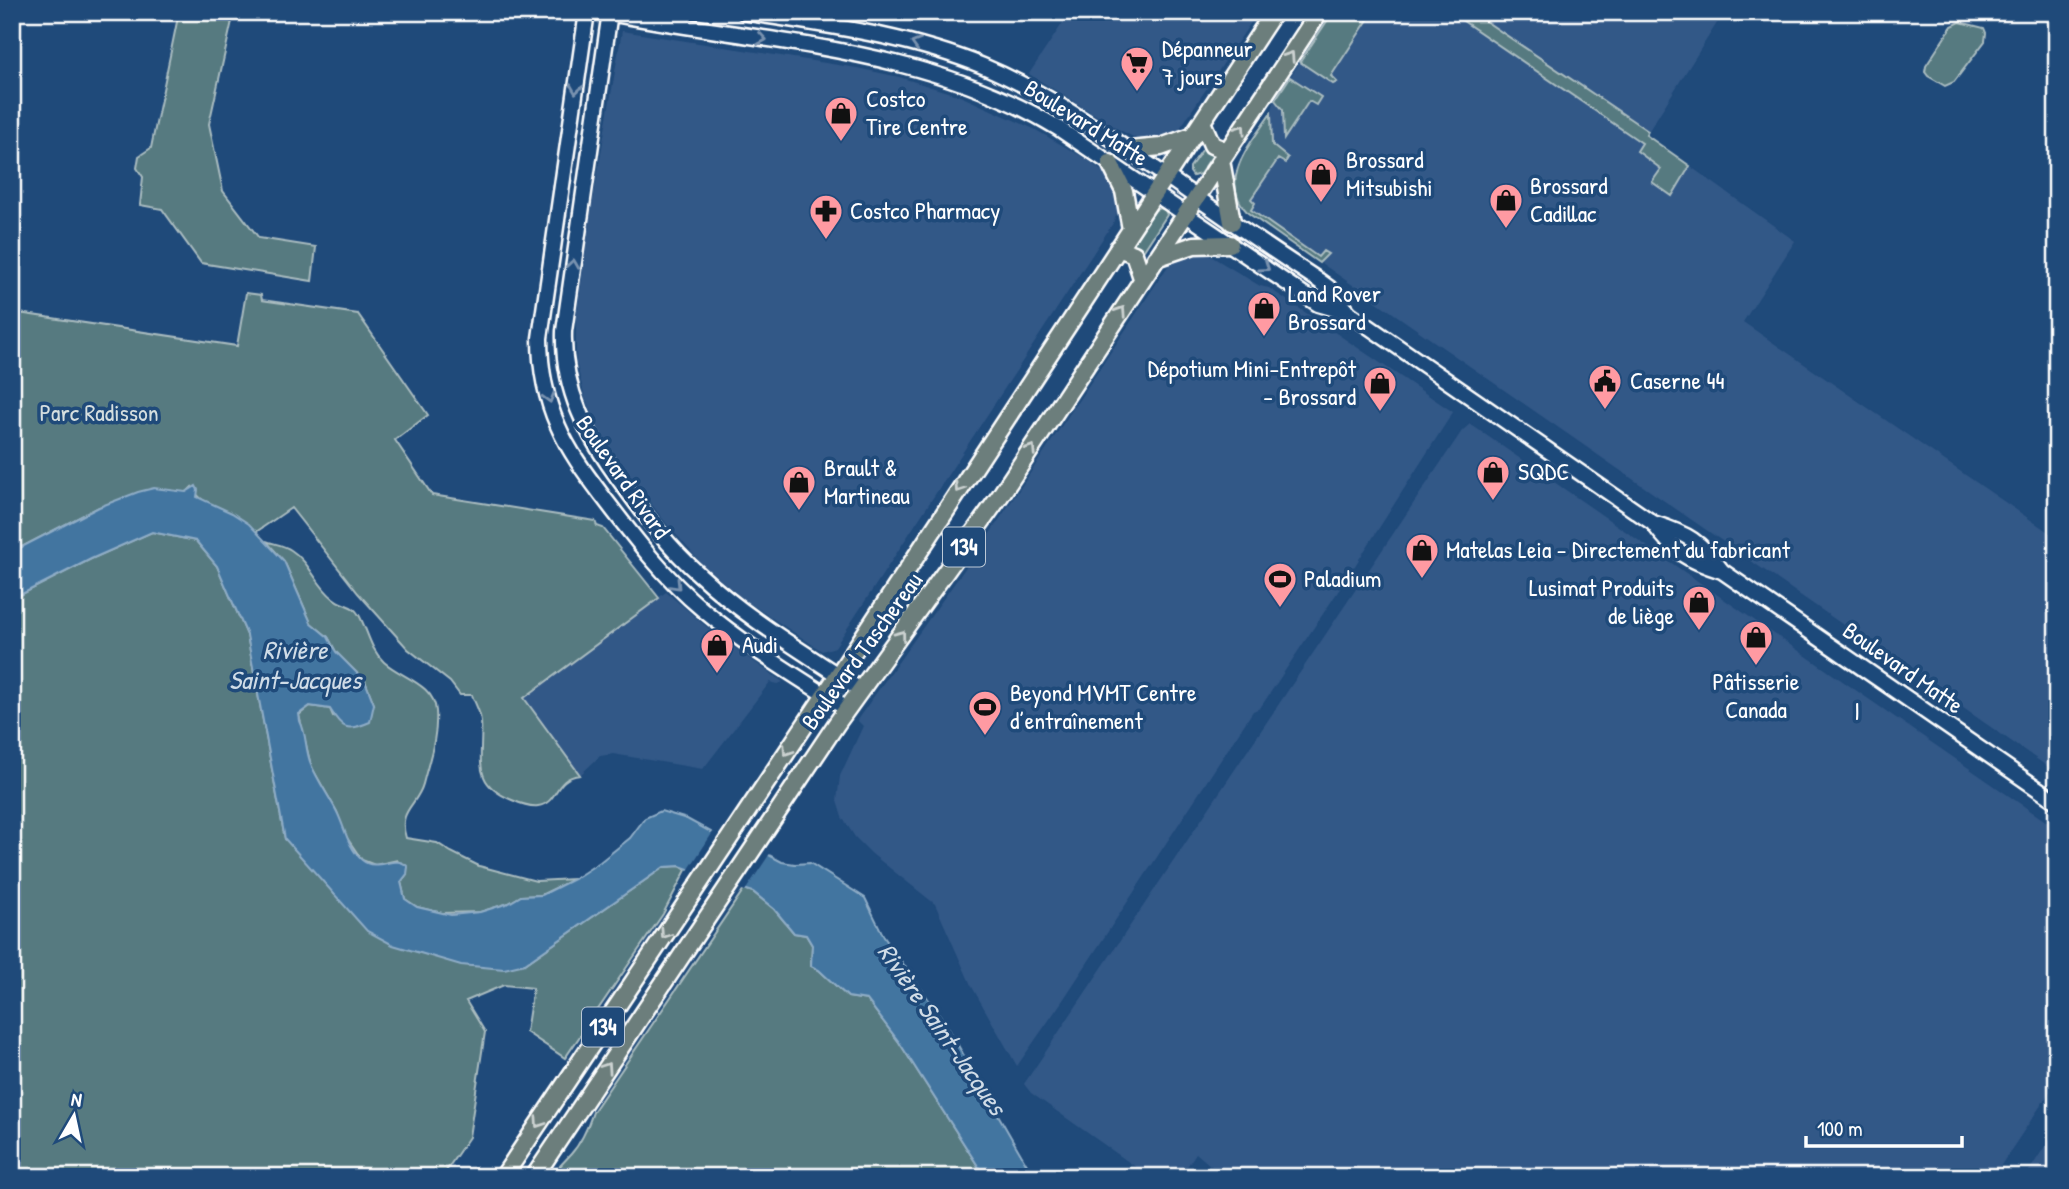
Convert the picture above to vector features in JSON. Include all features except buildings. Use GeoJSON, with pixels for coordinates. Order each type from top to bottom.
{"type":"FeatureCollection","features":[{"type":"Feature","properties":{"kind":"main road","name":"Boulevard Rivard"},"geometry":{"type":"LineString","coordinates":[[587,12],[541,327],[542,368],[555,417],[566,443],[586,474],[636,539],[682,590],[740,638],[847,709]]}},
{"type":"Feature","properties":{"kind":"main road","name":"Boulevard Matte"},"geometry":{"type":"LineString","coordinates":[[744,12],[872,33],[922,45],[968,61],[1040,94],[1130,150],[1329,288],[1349,313],[1653,523],[1681,531],[1706,549],[1723,571],[2057,802]]}},
{"type":"Feature","properties":{"kind":"main road","name":"Boulevard Taschereau"},"geometry":{"type":"LineString","coordinates":[[503,1177],[1274,12]]}},
{"type":"Feature","properties":{"kind":"main road","name":"Boulevard Taschereau"},"geometry":{"type":"LineString","coordinates":[[534,1177],[860,690],[1000,496],[1319,12]]}},
{"type":"Feature","properties":{"kind":"main road","name":"Boulevard Rivard"},"geometry":{"type":"LineString","coordinates":[[608,13],[564,331],[565,363],[579,417],[597,449],[648,519],[685,561],[743,611],[860,690]]}},
{"type":"Feature","properties":{"kind":"main road","name":"Boulevard Matte"},"geometry":{"type":"LineString","coordinates":[[608,13],[882,59],[932,72],[987,92],[1030,111],[1058,128],[1186,212],[1318,304],[1349,313]]}},
{"type":"Feature","properties":{"kind":"main road"},"geometry":{"type":"LineString","coordinates":[[1130,150],[1161,147],[1198,128],[1224,156],[1232,222]]}},
{"type":"Feature","properties":{"kind":"main road"},"geometry":{"type":"LineString","coordinates":[[1110,163],[1124,191],[1131,229]]}},
{"type":"Feature","properties":{"kind":"main road"},"geometry":{"type":"LineString","coordinates":[[1156,258],[1194,245],[1230,244]]}},
{"type":"Feature","properties":{"kind":"main road"},"geometry":{"type":"LineString","coordinates":[[1118,248],[1134,254],[1142,278]]}},
{"type":"Feature","properties":{"kind":"shaded area"},"geometry":{"type":"Polygon","coordinates":[[[1070,12],[1258,12],[1178,131],[1170,137],[1143,142],[1029,74],[1070,12]]]}},
{"type":"Feature","properties":{"kind":"shaded area"},"geometry":{"type":"Polygon","coordinates":[[[1333,12],[1724,12],[1646,135],[1795,241],[1743,322],[2057,538],[2057,773],[1243,209],[1236,192],[1235,171],[1239,161],[1271,113],[1275,100],[1333,12]]]}},
{"type":"Feature","properties":{"kind":"shaded area"},"geometry":{"type":"Polygon","coordinates":[[[622,31],[857,68],[899,77],[960,96],[1034,129],[1088,160],[1105,174],[1114,187],[1118,210],[1113,223],[835,647],[822,651],[746,601],[703,565],[665,522],[603,441],[585,398],[576,362],[576,319],[590,217],[622,31]]]}},
{"type":"Feature","properties":{"kind":"shaded area"},"geometry":{"type":"Polygon","coordinates":[[[1207,249],[1209,255],[1260,286],[1269,288],[1453,412],[1349,575],[1260,708],[1253,711],[1017,1066],[971,985],[935,904],[872,854],[855,837],[842,817],[837,801],[840,776],[863,726],[857,720],[991,532],[1166,269],[1172,261],[1207,249]]]}},
{"type":"Feature","properties":{"kind":"shaded area"},"geometry":{"type":"Polygon","coordinates":[[[1470,424],[2057,829],[2057,1081],[1993,1177],[1224,1177],[1196,1153],[1180,1177],[1150,1177],[1031,1093],[1024,1084],[1462,431],[1470,424]]]}},
{"type":"Feature","properties":{"kind":"shaded area"},"geometry":{"type":"Polygon","coordinates":[[[666,592],[716,635],[783,682],[770,682],[703,769],[613,754],[600,756],[580,775],[524,698],[666,592]]]}},
{"type":"Feature","properties":{"kind":"shaded area"},"geometry":{"type":"Polygon","coordinates":[[[2057,1128],[2057,1177],[2025,1177],[2057,1128]]]}},
{"type":"Feature","properties":{"kind":"green space"},"geometry":{"type":"Polygon","coordinates":[[[179,12],[234,12],[209,124],[223,191],[259,238],[316,247],[312,281],[201,263],[162,209],[140,205],[143,177],[137,168],[139,156],[151,148],[179,12]]]}},
{"type":"Feature","properties":{"kind":"green space"},"geometry":{"type":"Polygon","coordinates":[[[1333,12],[1373,12],[1331,76],[1337,82],[1333,84],[1300,62],[1333,12]]]}},
{"type":"Feature","properties":{"kind":"green space"},"geometry":{"type":"Polygon","coordinates":[[[1450,12],[1472,12],[1648,131],[1646,135],[1690,166],[1672,196],[1652,182],[1661,169],[1637,151],[1642,143],[1450,12]]]}},
{"type":"Feature","properties":{"kind":"green space"},"geometry":{"type":"Polygon","coordinates":[[[1960,22],[1984,28],[1985,41],[1954,82],[1945,86],[1928,76],[1925,72],[1926,66],[1952,26],[1960,22]]]}},
{"type":"Feature","properties":{"kind":"green space"},"geometry":{"type":"Polygon","coordinates":[[[1290,77],[1321,97],[1316,105],[1309,101],[1284,139],[1283,110],[1275,100],[1290,77]]]}},
{"type":"Feature","properties":{"kind":"green space"},"geometry":{"type":"Polygon","coordinates":[[[1271,113],[1272,145],[1288,158],[1285,163],[1278,159],[1251,199],[1255,203],[1251,210],[1318,257],[1323,251],[1328,254],[1319,263],[1248,213],[1235,188],[1240,162],[1271,113]]]}},
{"type":"Feature","properties":{"kind":"green space"},"geometry":{"type":"Polygon","coordinates":[[[1205,146],[1212,156],[1200,174],[1193,176],[1190,167],[1205,146]]]}},
{"type":"Feature","properties":{"kind":"green space"},"geometry":{"type":"Polygon","coordinates":[[[1155,210],[1165,210],[1167,215],[1142,253],[1133,243],[1155,210]]]}},
{"type":"Feature","properties":{"kind":"green space","name":"Parc Radisson"},"geometry":{"type":"Polygon","coordinates":[[[246,293],[261,295],[262,300],[358,314],[428,415],[395,440],[432,495],[595,521],[659,598],[524,698],[580,775],[571,777],[560,785],[545,804],[535,806],[518,802],[489,786],[481,768],[481,721],[472,695],[460,695],[450,682],[408,649],[358,593],[291,508],[256,532],[240,520],[204,501],[192,487],[187,492],[99,507],[12,552],[12,312],[237,346],[246,293]]]}},
{"type":"Feature","properties":{"kind":"green space"},"geometry":{"type":"Polygon","coordinates":[[[152,532],[196,541],[217,566],[247,635],[285,839],[525,964],[664,867],[680,866],[686,870],[663,914],[565,1058],[526,1032],[533,988],[504,985],[466,1001],[485,1032],[469,1137],[442,1177],[12,1177],[12,599],[152,532]]]}},
{"type":"Feature","properties":{"kind":"green space"},"geometry":{"type":"Polygon","coordinates":[[[266,541],[285,547],[298,555],[327,593],[336,601],[357,611],[375,651],[384,662],[416,682],[430,694],[434,702],[436,730],[433,748],[423,784],[406,814],[406,838],[437,843],[479,866],[536,881],[574,879],[541,895],[521,896],[509,903],[480,912],[442,913],[417,907],[405,899],[401,882],[407,874],[397,860],[375,865],[362,860],[345,835],[337,812],[311,766],[299,715],[310,706],[330,709],[333,716],[374,704],[365,681],[336,652],[328,637],[311,623],[284,561],[266,541]]]}},
{"type":"Feature","properties":{"kind":"green space"},"geometry":{"type":"Polygon","coordinates":[[[744,889],[753,892],[774,909],[794,933],[806,935],[812,945],[811,966],[848,997],[867,1000],[899,1042],[985,1177],[551,1177],[578,1145],[593,1112],[744,889]]]}},
{"type":"Feature","properties":{"kind":"water","name":"Rivière Saint-Jacques"},"geometry":{"type":"Polygon","coordinates":[[[196,486],[197,497],[249,524],[284,561],[311,623],[328,637],[336,652],[365,681],[374,704],[370,722],[346,727],[330,709],[310,706],[299,714],[300,721],[311,764],[337,812],[353,850],[362,860],[374,865],[398,862],[408,867],[401,882],[405,899],[417,907],[451,915],[480,912],[509,903],[521,896],[542,895],[600,862],[630,838],[645,818],[661,811],[687,819],[718,836],[782,862],[810,863],[865,898],[884,937],[944,1021],[1034,1177],[985,1177],[899,1042],[867,1000],[848,997],[811,966],[812,945],[806,935],[794,933],[774,909],[753,892],[680,866],[664,867],[525,964],[504,969],[461,965],[393,945],[367,931],[285,839],[247,635],[217,566],[196,541],[152,532],[12,599],[12,552],[99,507],[138,492],[154,488],[186,492],[196,486]]]}},
{"type":"Feature","properties":{"kind":"pier"},"geometry":{"type":"Polygon","coordinates":[[[713,832],[771,852],[745,891],[687,872],[713,832]]]}},
{"type":"Feature","properties":{"kind":"place","name":"Dépanneur 7 jours"},"geometry":{"type":"Point","coordinates":[1137,93]}},
{"type":"Feature","properties":{"kind":"place","name":"Costco Tire Centre"},"geometry":{"type":"Point","coordinates":[841,143]}},
{"type":"Feature","properties":{"kind":"place","name":"Brossard Mitsubishi"},"geometry":{"type":"Point","coordinates":[1321,204]}},
{"type":"Feature","properties":{"kind":"place","name":"Brossard Cadillac"},"geometry":{"type":"Point","coordinates":[1506,230]}},
{"type":"Feature","properties":{"kind":"place","name":"Costco Pharmacy"},"geometry":{"type":"Point","coordinates":[826,241]}},
{"type":"Feature","properties":{"kind":"place","name":"Land Rover Brossard"},"geometry":{"type":"Point","coordinates":[1264,338]}},
{"type":"Feature","properties":{"kind":"place","name":"Caserne 44"},"geometry":{"type":"Point","coordinates":[1605,411]}},
{"type":"Feature","properties":{"kind":"place","name":"Dépotium Mini-Entrepôt - Brossard"},"geometry":{"type":"Point","coordinates":[1380,413]}},
{"type":"Feature","properties":{"kind":"place","name":"SQDC"},"geometry":{"type":"Point","coordinates":[1493,502]}},
{"type":"Feature","properties":{"kind":"place","name":"Brault & Martineau"},"geometry":{"type":"Point","coordinates":[799,512]}},
{"type":"Feature","properties":{"kind":"place","name":"Matelas Leia - Directement du fabricant"},"geometry":{"type":"Point","coordinates":[1422,580]}},
{"type":"Feature","properties":{"kind":"place","name":"Paladium"},"geometry":{"type":"Point","coordinates":[1280,609]}},
{"type":"Feature","properties":{"kind":"place","name":"Lusimat Produits de liège"},"geometry":{"type":"Point","coordinates":[1699,632]}},
{"type":"Feature","properties":{"kind":"place","name":"Pâtisserie Canada"},"geometry":{"type":"Point","coordinates":[1756,667]}},
{"type":"Feature","properties":{"kind":"place","name":"Audi"},"geometry":{"type":"Point","coordinates":[717,675]}},
{"type":"Feature","properties":{"kind":"place","name":"Beyond MVMT Centre d’entraînement"},"geometry":{"type":"Point","coordinates":[985,737]}},
{"type":"Feature","properties":{"kind":"district","name":"I"},"geometry":{"type":"Point","coordinates":[1858,711]}}]}
